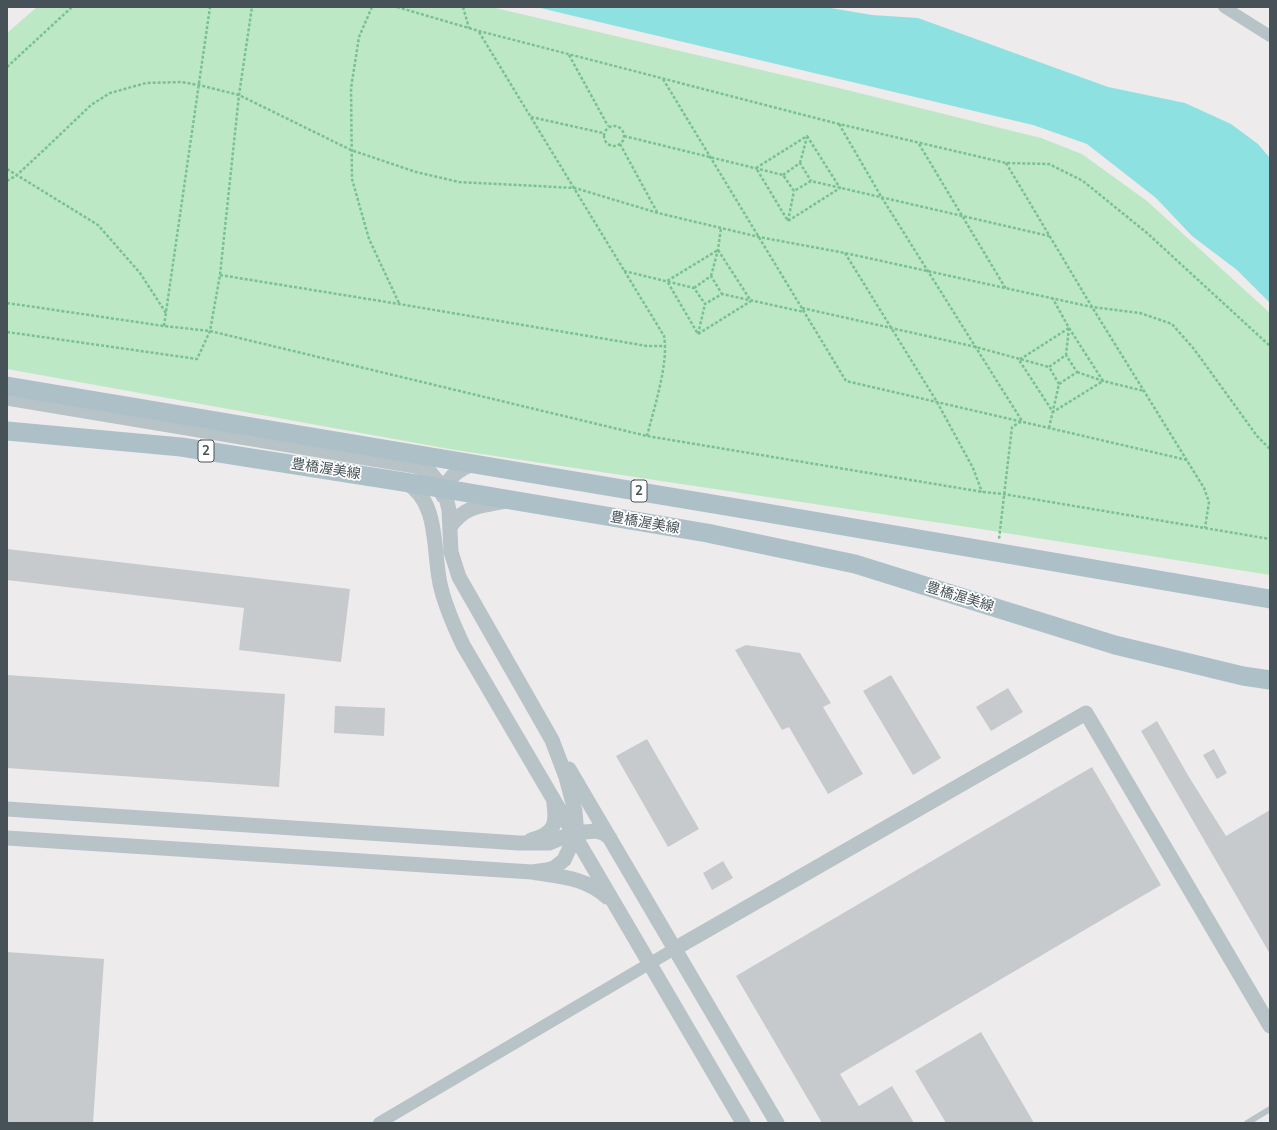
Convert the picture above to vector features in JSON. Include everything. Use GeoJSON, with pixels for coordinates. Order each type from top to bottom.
{"type":"FeatureCollection","features":[{"type":"Feature","properties":{"kind":"main road","name":"豊橋渥美線"},"geometry":{"type":"LineString","coordinates":[[7,386],[774,514],[1270,599]]}},
{"type":"Feature","properties":{"kind":"main road","name":"豊橋渥美線"},"geometry":{"type":"LineString","coordinates":[[7,431],[181,447],[404,482],[707,533],[855,564],[1115,645],[1243,676],[1270,680]]}},
{"type":"Feature","properties":{"kind":"street"},"geometry":{"type":"LineString","coordinates":[[1224,7],[1270,36]]}},
{"type":"Feature","properties":{"kind":"street"},"geometry":{"type":"LineString","coordinates":[[7,398],[415,466],[429,471],[444,489],[449,510],[451,552],[459,577],[552,740],[676,948],[777,1123]]}},
{"type":"Feature","properties":{"kind":"street"},"geometry":{"type":"LineString","coordinates":[[436,553],[439,519],[444,489],[449,480],[457,471],[465,466],[474,464]]}},
{"type":"Feature","properties":{"kind":"street"},"geometry":{"type":"LineString","coordinates":[[404,482],[415,489],[425,502],[430,514],[441,588],[453,625],[463,645],[743,1123]]}},
{"type":"Feature","properties":{"kind":"street"},"geometry":{"type":"LineString","coordinates":[[450,527],[459,516],[469,509],[514,500]]}},
{"type":"Feature","properties":{"kind":"street"},"geometry":{"type":"LineString","coordinates":[[379,1123],[676,948],[1086,713],[1270,1026]]}},
{"type":"Feature","properties":{"kind":"street"},"geometry":{"type":"LineString","coordinates":[[532,872],[554,868],[564,860],[571,845],[576,823],[575,811],[566,777],[552,740]]}},
{"type":"Feature","properties":{"kind":"street"},"geometry":{"type":"LineString","coordinates":[[519,843],[547,834],[552,828],[556,818],[554,801]]}},
{"type":"Feature","properties":{"kind":"street"},"geometry":{"type":"LineString","coordinates":[[7,809],[519,843],[549,843],[573,833],[596,831],[603,833],[610,838]]}},
{"type":"Feature","properties":{"kind":"street"},"geometry":{"type":"LineString","coordinates":[[7,838],[532,872],[585,882],[598,889],[613,902]]}},
{"type":"Feature","properties":{"kind":"lane"},"geometry":{"type":"LineString","coordinates":[[1247,1123],[1270,1109]]}},
{"type":"Feature","properties":{"kind":"path"},"geometry":{"type":"LineString","coordinates":[[7,67],[72,7]]}},
{"type":"Feature","properties":{"kind":"path"},"geometry":{"type":"LineString","coordinates":[[164,326],[210,7]]}},
{"type":"Feature","properties":{"kind":"path"},"geometry":{"type":"LineString","coordinates":[[7,332],[197,359],[210,331],[220,275],[239,95],[252,7]]}},
{"type":"Feature","properties":{"kind":"path"},"geometry":{"type":"LineString","coordinates":[[372,7],[359,38],[351,88],[352,179],[369,240],[399,304]]}},
{"type":"Feature","properties":{"kind":"path"},"geometry":{"type":"LineString","coordinates":[[398,7],[479,31],[839,124],[1006,163],[1049,164],[1082,181],[1147,233],[1270,346]]}},
{"type":"Feature","properties":{"kind":"path"},"geometry":{"type":"LineString","coordinates":[[463,7],[469,28]]}},
{"type":"Feature","properties":{"kind":"path"},"geometry":{"type":"LineString","coordinates":[[479,31],[664,336],[666,346],[664,366],[647,436]]}},
{"type":"Feature","properties":{"kind":"path"},"geometry":{"type":"LineString","coordinates":[[568,54],[608,126]]}},
{"type":"Feature","properties":{"kind":"path"},"geometry":{"type":"LineString","coordinates":[[663,79],[846,381],[1187,460]]}},
{"type":"Feature","properties":{"kind":"path"},"geometry":{"type":"LineString","coordinates":[[7,181],[17,174],[91,106],[110,93],[146,83],[181,82],[199,85],[239,95],[351,150],[416,172],[459,182],[575,188],[658,213],[759,237],[845,253],[1092,307],[1140,313],[1172,324],[1194,349],[1257,436],[1270,450]]}},
{"type":"Feature","properties":{"kind":"path"},"geometry":{"type":"LineString","coordinates":[[531,116],[604,133]]}},
{"type":"Feature","properties":{"kind":"path"},"geometry":{"type":"LineString","coordinates":[[839,124],[882,198],[930,272],[1022,422]]}},
{"type":"Feature","properties":{"kind":"path"},"geometry":{"type":"LineString","coordinates":[[608,126],[616,126],[622,130],[624,136],[620,144],[612,146],[605,141],[604,133],[608,126]]}},
{"type":"Feature","properties":{"kind":"path"},"geometry":{"type":"LineString","coordinates":[[624,136],[783,175],[794,191],[788,221]]}},
{"type":"Feature","properties":{"kind":"path"},"geometry":{"type":"LineString","coordinates":[[756,168],[807,136]]}},
{"type":"Feature","properties":{"kind":"path"},"geometry":{"type":"LineString","coordinates":[[807,136],[840,188]]}},
{"type":"Feature","properties":{"kind":"path"},"geometry":{"type":"LineString","coordinates":[[783,175],[800,163],[807,136]]}},
{"type":"Feature","properties":{"kind":"path"},"geometry":{"type":"LineString","coordinates":[[919,143],[1006,289]]}},
{"type":"Feature","properties":{"kind":"path"},"geometry":{"type":"LineString","coordinates":[[620,144],[658,213]]}},
{"type":"Feature","properties":{"kind":"path"},"geometry":{"type":"LineString","coordinates":[[800,163],[811,181]]}},
{"type":"Feature","properties":{"kind":"path"},"geometry":{"type":"LineString","coordinates":[[1006,163],[1092,307],[1204,488],[1209,502],[1205,528]]}},
{"type":"Feature","properties":{"kind":"path"},"geometry":{"type":"LineString","coordinates":[[756,168],[788,221]]}},
{"type":"Feature","properties":{"kind":"path"},"geometry":{"type":"LineString","coordinates":[[7,169],[98,225],[140,273],[166,313]]}},
{"type":"Feature","properties":{"kind":"path"},"geometry":{"type":"LineString","coordinates":[[794,191],[811,181],[1050,236]]}},
{"type":"Feature","properties":{"kind":"path"},"geometry":{"type":"LineString","coordinates":[[788,221],[840,188]]}},
{"type":"Feature","properties":{"kind":"path"},"geometry":{"type":"LineString","coordinates":[[694,288],[711,276],[722,228]]}},
{"type":"Feature","properties":{"kind":"path"},"geometry":{"type":"LineString","coordinates":[[667,281],[718,250]]}},
{"type":"Feature","properties":{"kind":"path"},"geometry":{"type":"LineString","coordinates":[[718,250],[751,301]]}},
{"type":"Feature","properties":{"kind":"path"},"geometry":{"type":"LineString","coordinates":[[845,253],[937,402],[973,468],[982,492]]}},
{"type":"Feature","properties":{"kind":"path"},"geometry":{"type":"LineString","coordinates":[[624,271],[694,288],[705,304]]}},
{"type":"Feature","properties":{"kind":"path"},"geometry":{"type":"LineString","coordinates":[[220,275],[647,346],[666,346]]}},
{"type":"Feature","properties":{"kind":"path"},"geometry":{"type":"LineString","coordinates":[[711,276],[722,294]]}},
{"type":"Feature","properties":{"kind":"path"},"geometry":{"type":"LineString","coordinates":[[667,281],[698,334]]}},
{"type":"Feature","properties":{"kind":"path"},"geometry":{"type":"LineString","coordinates":[[698,334],[705,304],[722,294],[804,312]]}},
{"type":"Feature","properties":{"kind":"path"},"geometry":{"type":"LineString","coordinates":[[1053,299],[1069,328],[1103,381]]}},
{"type":"Feature","properties":{"kind":"path"},"geometry":{"type":"LineString","coordinates":[[698,334],[751,301]]}},
{"type":"Feature","properties":{"kind":"path"},"geometry":{"type":"LineString","coordinates":[[7,303],[164,326],[210,331],[647,436],[1270,539]]}},
{"type":"Feature","properties":{"kind":"path"},"geometry":{"type":"LineString","coordinates":[[802,308],[976,347],[1049,367],[1059,384],[1049,428]]}},
{"type":"Feature","properties":{"kind":"path"},"geometry":{"type":"LineString","coordinates":[[1069,328],[1066,355],[1077,372],[1103,381],[1144,391]]}},
{"type":"Feature","properties":{"kind":"path"},"geometry":{"type":"LineString","coordinates":[[1019,360],[1069,328]]}},
{"type":"Feature","properties":{"kind":"path"},"geometry":{"type":"LineString","coordinates":[[1049,367],[1066,355]]}},
{"type":"Feature","properties":{"kind":"path"},"geometry":{"type":"LineString","coordinates":[[1019,360],[1053,412]]}},
{"type":"Feature","properties":{"kind":"path"},"geometry":{"type":"LineString","coordinates":[[1059,384],[1077,372]]}},
{"type":"Feature","properties":{"kind":"path"},"geometry":{"type":"LineString","coordinates":[[1053,412],[1103,381]]}},
{"type":"Feature","properties":{"kind":"path"},"geometry":{"type":"LineString","coordinates":[[997,553],[1012,427],[1022,422]]}},
{"type":"Feature","properties":{"kind":"green space"},"geometry":{"type":"Polygon","coordinates":[[[37,7],[491,7],[843,89],[1041,138],[1082,154],[1147,201],[1270,313],[1270,575],[974,528],[455,450],[7,369],[7,33],[37,7]]]}},
{"type":"Feature","properties":{"kind":"water"},"geometry":{"type":"Polygon","coordinates":[[[536,7],[825,7],[872,15],[918,18],[1108,87],[1185,103],[1231,124],[1258,144],[1270,158],[1270,303],[1237,270],[1192,236],[1156,198],[1087,144],[1033,125],[536,7]]]}},
{"type":"Feature","properties":{"kind":"building"},"geometry":{"type":"Polygon","coordinates":[[[7,549],[350,589],[341,662],[239,650],[244,608],[7,580],[7,549]]]}},
{"type":"Feature","properties":{"kind":"building"},"geometry":{"type":"Polygon","coordinates":[[[746,645],[800,653],[831,703],[823,707],[863,774],[828,794],[789,727],[782,730],[735,650],[746,645]]]}},
{"type":"Feature","properties":{"kind":"building"},"geometry":{"type":"Polygon","coordinates":[[[7,675],[285,694],[279,787],[7,768],[7,675]]]}},
{"type":"Feature","properties":{"kind":"building"},"geometry":{"type":"Polygon","coordinates":[[[891,675],[941,758],[913,775],[863,691],[891,675]]]}},
{"type":"Feature","properties":{"kind":"building"},"geometry":{"type":"Polygon","coordinates":[[[1008,688],[1023,712],[991,731],[976,707],[1008,688]]]}},
{"type":"Feature","properties":{"kind":"building"},"geometry":{"type":"Polygon","coordinates":[[[335,706],[385,708],[384,736],[334,733],[335,706]]]}},
{"type":"Feature","properties":{"kind":"building"},"geometry":{"type":"Polygon","coordinates":[[[1157,721],[1189,777],[1226,836],[1270,810],[1270,954],[1141,731],[1157,721]]]}},
{"type":"Feature","properties":{"kind":"building"},"geometry":{"type":"Polygon","coordinates":[[[647,739],[699,829],[668,847],[616,756],[647,739]]]}},
{"type":"Feature","properties":{"kind":"building"},"geometry":{"type":"Polygon","coordinates":[[[1214,749],[1227,773],[1217,779],[1203,755],[1214,749]]]}},
{"type":"Feature","properties":{"kind":"building"},"geometry":{"type":"Polygon","coordinates":[[[1092,767],[1161,885],[840,1074],[859,1106],[892,1086],[914,1123],[822,1123],[736,976],[1092,767]]]}},
{"type":"Feature","properties":{"kind":"building"},"geometry":{"type":"Polygon","coordinates":[[[723,861],[733,878],[712,890],[703,873],[723,861]]]}},
{"type":"Feature","properties":{"kind":"building"},"geometry":{"type":"Polygon","coordinates":[[[7,952],[104,959],[93,1123],[7,1123],[7,952]]]}},
{"type":"Feature","properties":{"kind":"building"},"geometry":{"type":"Polygon","coordinates":[[[981,1032],[1034,1123],[946,1123],[915,1071],[981,1032]]]}}]}
